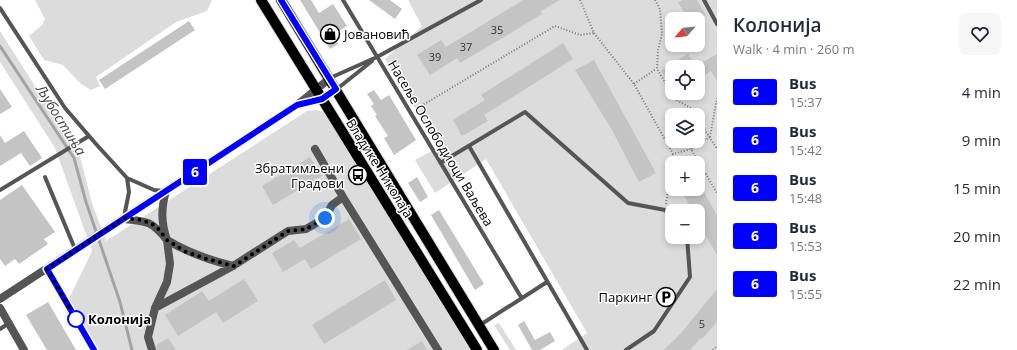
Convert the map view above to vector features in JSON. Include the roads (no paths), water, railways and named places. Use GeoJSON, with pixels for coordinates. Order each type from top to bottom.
{"type":"FeatureCollection","features":[{"type":"Feature","properties":{"kind":"main road","name":"Владике Николаја"},"geometry":{"type":"LineString","coordinates":[[261,0],[477,350]]}},
{"type":"Feature","properties":{"kind":"main road","name":"Владике Николаја"},"geometry":{"type":"LineString","coordinates":[[281,0],[494,350]]}},
{"type":"Feature","properties":{"kind":"street"},"geometry":{"type":"LineString","coordinates":[[0,299],[297,105],[329,79]]}},
{"type":"Feature","properties":{"kind":"street"},"geometry":{"type":"LineString","coordinates":[[297,105],[322,99],[336,89]]}},
{"type":"Feature","properties":{"kind":"street"},"geometry":{"type":"LineString","coordinates":[[315,149],[438,350]]}},
{"type":"Feature","properties":{"kind":"street"},"geometry":{"type":"LineString","coordinates":[[152,350],[148,337],[155,308],[167,282],[170,264],[167,240],[162,223],[161,208],[166,191]]}},
{"type":"Feature","properties":{"kind":"street"},"geometry":{"type":"LineString","coordinates":[[155,308],[234,266],[288,231],[306,229],[325,218],[332,205],[343,197]]}},
{"type":"Feature","properties":{"kind":"street"},"geometry":{"type":"LineString","coordinates":[[124,218],[142,220],[156,226],[167,240],[186,252],[234,266]]}},
{"type":"Feature","properties":{"kind":"street"},"geometry":{"type":"LineString","coordinates":[[47,269],[94,350]]}},
{"type":"Feature","properties":{"kind":"street"},"geometry":{"type":"LineString","coordinates":[[0,308],[24,350]]}},
{"type":"Feature","properties":{"kind":"lane","name":"Насеље Ослободиоци Ваљева"},"geometry":{"type":"LineString","coordinates":[[343,0],[442,162],[521,297]]}},
{"type":"Feature","properties":{"kind":"lane"},"geometry":{"type":"LineString","coordinates":[[329,79],[377,57],[480,0]]}},
{"type":"Feature","properties":{"kind":"lane"},"geometry":{"type":"LineString","coordinates":[[704,0],[717,24]]}},
{"type":"Feature","properties":{"kind":"lane"},"geometry":{"type":"LineString","coordinates":[[0,8],[65,108],[127,178],[154,190],[166,191]]}},
{"type":"Feature","properties":{"kind":"lane"},"geometry":{"type":"LineString","coordinates":[[336,89],[377,57]]}},
{"type":"Feature","properties":{"kind":"lane"},"geometry":{"type":"LineString","coordinates":[[442,162],[525,112],[628,203],[665,210]]}},
{"type":"Feature","properties":{"kind":"lane"},"geometry":{"type":"LineString","coordinates":[[0,190],[89,136]]}},
{"type":"Feature","properties":{"kind":"lane","name":"Насеље Ослободиоци Ваљева"},"geometry":{"type":"LineString","coordinates":[[469,146],[587,350]]}},
{"type":"Feature","properties":{"kind":"lane"},"geometry":{"type":"LineString","coordinates":[[44,177],[76,250]]}},
{"type":"Feature","properties":{"kind":"lane"},"geometry":{"type":"LineString","coordinates":[[124,218],[129,192],[127,178]]}},
{"type":"Feature","properties":{"kind":"lane"},"geometry":{"type":"LineString","coordinates":[[626,350],[654,331],[690,277],[688,244]]}},
{"type":"Feature","properties":{"kind":"lane"},"geometry":{"type":"LineString","coordinates":[[478,326],[521,297],[547,282]]}},
{"type":"Feature","properties":{"kind":"lane"},"geometry":{"type":"LineString","coordinates":[[0,329],[9,323]]}},
{"type":"Feature","properties":{"kind":"waterway","name":"Љубостиња"},"geometry":{"type":"LineString","coordinates":[[0,46],[74,158],[86,202],[120,302],[132,350]]}},
{"type":"Feature","properties":{"kind":"place","name":"Јовановић"},"geometry":{"type":"Point","coordinates":[330,34]}},
{"type":"Feature","properties":{"kind":"place","name":"Збратимљени Градови"},"geometry":{"type":"Point","coordinates":[358,175]}},
{"type":"Feature","properties":{"kind":"place","name":"Паркинг"},"geometry":{"type":"Point","coordinates":[666,297]}},
{"type":"Feature","properties":{"kind":"place","name":"Колонија"},"geometry":{"type":"Point","coordinates":[76,319]}}]}
